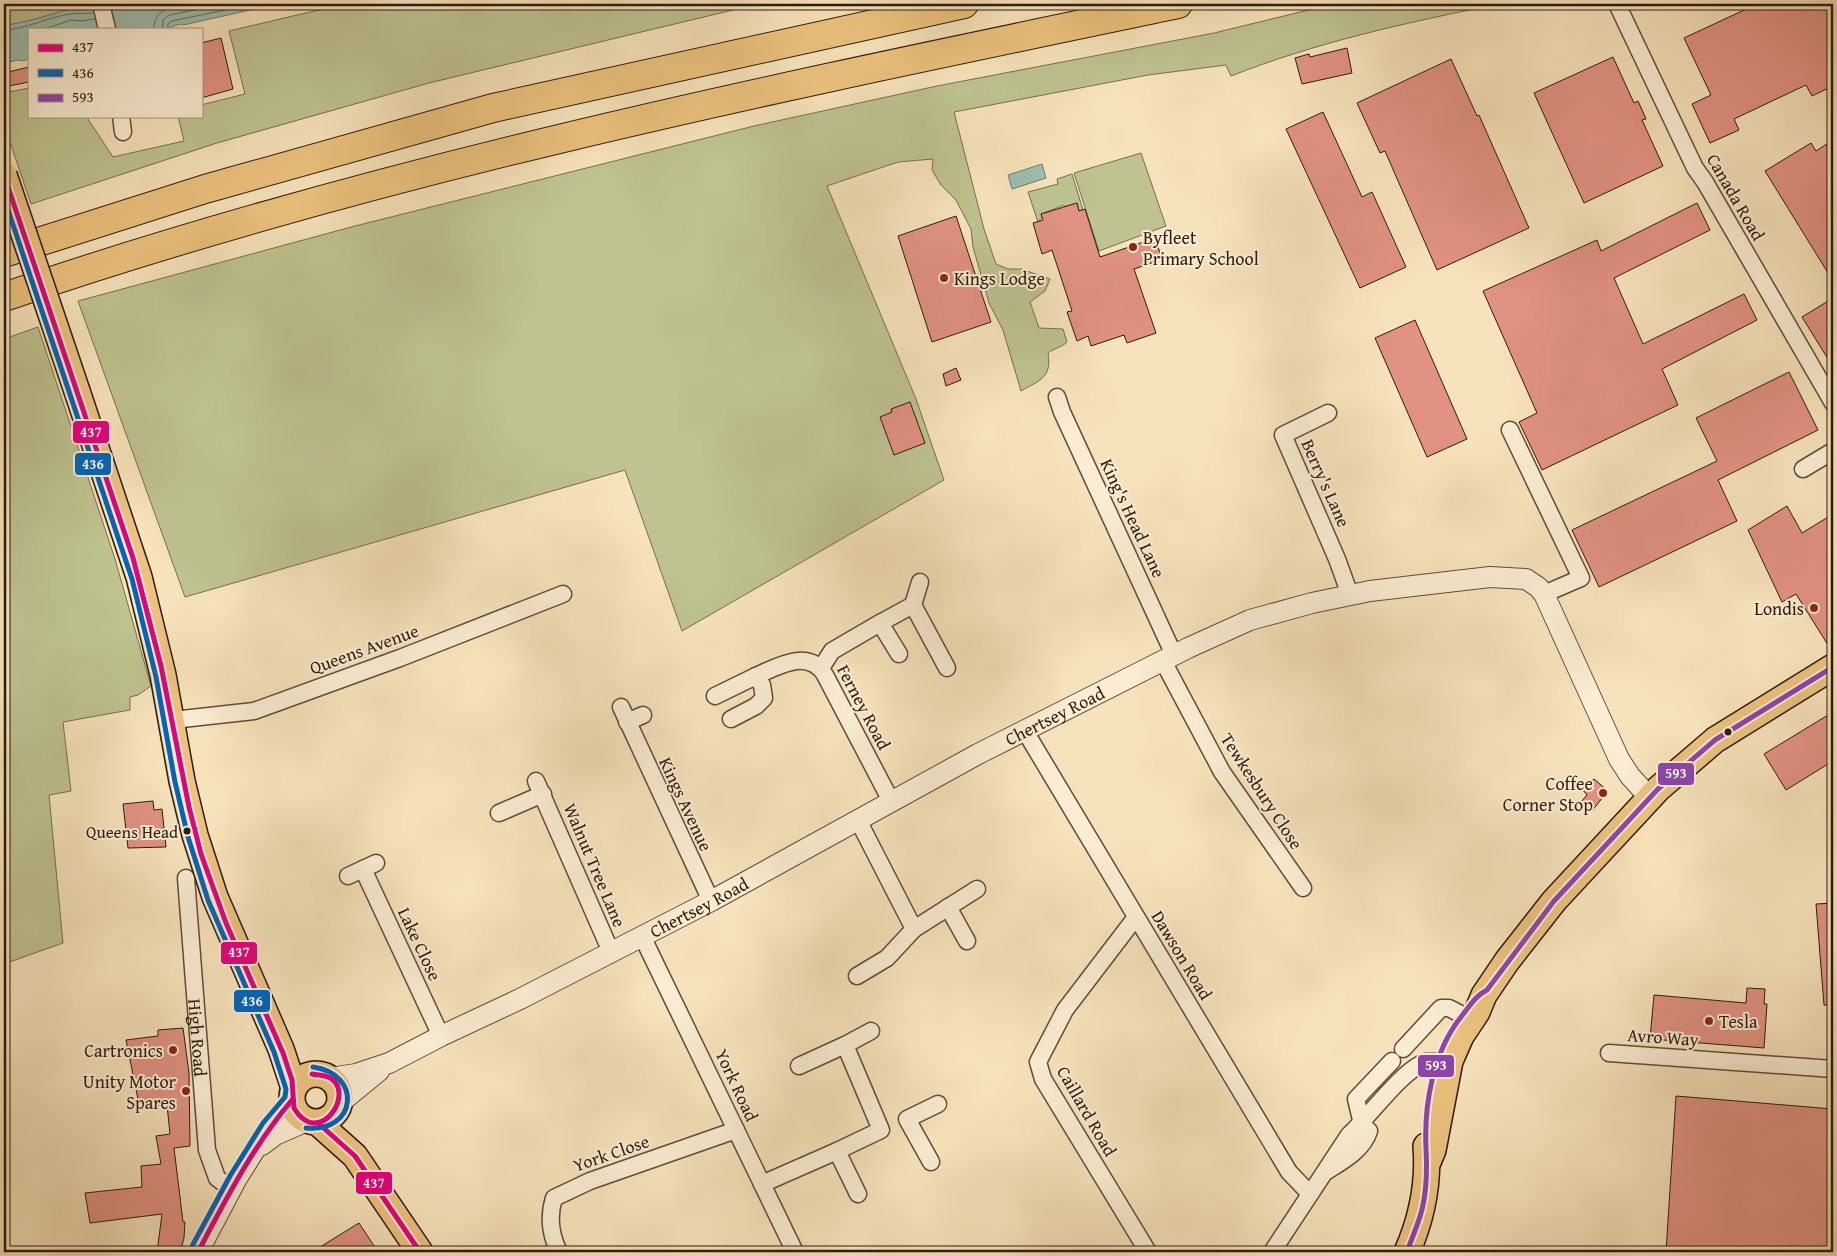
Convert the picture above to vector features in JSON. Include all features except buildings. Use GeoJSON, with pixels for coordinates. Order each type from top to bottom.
{"type":"FeatureCollection","features":[{"type":"Feature","properties":{"kind":"highway"},"geometry":{"type":"LineString","coordinates":[[4,253],[205,189],[494,108],[964,4]]}},
{"type":"Feature","properties":{"kind":"highway"},"geometry":{"type":"LineString","coordinates":[[4,297],[143,252],[461,162],[848,72],[1178,4]]}},
{"type":"Feature","properties":{"kind":"main road"},"geometry":{"type":"LineString","coordinates":[[4,175],[136,569],[172,720],[182,781],[195,835],[215,897],[274,1033],[307,1085]]}},
{"type":"Feature","properties":{"kind":"main road"},"geometry":{"type":"LineString","coordinates":[[1428,1162],[1433,1150],[1450,1061],[1464,1026],[1511,955],[1554,901],[1650,798],[1715,740],[1833,667]]}},
{"type":"Feature","properties":{"kind":"main road"},"geometry":{"type":"LineString","coordinates":[[1407,1252],[1423,1205],[1428,1162],[1426,1148],[1427,1112],[1437,1062],[1453,1027],[1464,1026]]}},
{"type":"Feature","properties":{"kind":"main road"},"geometry":{"type":"LineString","coordinates":[[307,1085],[338,1089],[325,1114]]}},
{"type":"Feature","properties":{"kind":"main road"},"geometry":{"type":"LineString","coordinates":[[307,1085],[296,1113],[325,1114]]}},
{"type":"Feature","properties":{"kind":"main road"},"geometry":{"type":"LineString","coordinates":[[325,1114],[420,1252]]}},
{"type":"Feature","properties":{"kind":"street"},"geometry":{"type":"LineString","coordinates":[[101,4],[107,28]]}},
{"type":"Feature","properties":{"kind":"street","name":"Canada Road"},"geometry":{"type":"LineString","coordinates":[[1617,4],[1695,168],[1706,182],[1833,403]]}},
{"type":"Feature","properties":{"kind":"street","name":"King's Head Lane"},"geometry":{"type":"LineString","coordinates":[[1057,396],[1062,412],[1168,658]]}},
{"type":"Feature","properties":{"kind":"street","name":"Berry's Lane"},"geometry":{"type":"LineString","coordinates":[[1328,414],[1282,435],[1337,559],[1350,594]]}},
{"type":"Feature","properties":{"kind":"street"},"geometry":{"type":"LineString","coordinates":[[1510,430],[1581,578],[1544,594]]}},
{"type":"Feature","properties":{"kind":"street"},"geometry":{"type":"LineString","coordinates":[[1803,468],[1833,451]]}},
{"type":"Feature","properties":{"kind":"street","name":"Chertsey Road"},"geometry":{"type":"LineString","coordinates":[[307,1085],[356,1074],[388,1063],[520,999],[711,901],[858,820],[890,800],[1168,658],[1250,620],[1350,594],[1490,576],[1526,579],[1538,587],[1544,594],[1619,759],[1630,776],[1650,798]]}},
{"type":"Feature","properties":{"kind":"street"},"geometry":{"type":"LineString","coordinates":[[920,582],[914,605],[947,668]]}},
{"type":"Feature","properties":{"kind":"street","name":"Queens Avenue"},"geometry":{"type":"LineString","coordinates":[[172,720],[254,711],[400,658],[563,594]]}},
{"type":"Feature","properties":{"kind":"street"},"geometry":{"type":"LineString","coordinates":[[821,668],[832,651],[914,605]]}},
{"type":"Feature","properties":{"kind":"street"},"geometry":{"type":"LineString","coordinates":[[880,623],[899,654]]}},
{"type":"Feature","properties":{"kind":"street","name":"Tewkesbury Close"},"geometry":{"type":"LineString","coordinates":[[1168,658],[1222,772],[1303,888]]}},
{"type":"Feature","properties":{"kind":"street","name":"Ferney Road"},"geometry":{"type":"LineString","coordinates":[[716,696],[785,662],[812,662],[821,668],[890,800]]}},
{"type":"Feature","properties":{"kind":"street"},"geometry":{"type":"LineString","coordinates":[[731,719],[756,706],[764,698],[762,685],[756,676]]}},
{"type":"Feature","properties":{"kind":"street","name":"Kings Avenue"},"geometry":{"type":"LineString","coordinates":[[643,715],[624,715],[711,901]]}},
{"type":"Feature","properties":{"kind":"street","name":"Dawson Road"},"geometry":{"type":"LineString","coordinates":[[1025,731],[1289,1172],[1310,1194]]}},
{"type":"Feature","properties":{"kind":"street","name":"Walnut Tree Lane"},"geometry":{"type":"LineString","coordinates":[[499,813],[539,787],[611,952]]}},
{"type":"Feature","properties":{"kind":"street"},"geometry":{"type":"LineString","coordinates":[[858,820],[914,930]]}},
{"type":"Feature","properties":{"kind":"street","name":"Lake Close"},"geometry":{"type":"LineString","coordinates":[[348,876],[369,866],[441,1036]]}},
{"type":"Feature","properties":{"kind":"street","name":"High Road"},"geometry":{"type":"LineString","coordinates":[[186,878],[207,1150],[217,1178],[231,1189]]}},
{"type":"Feature","properties":{"kind":"street"},"geometry":{"type":"LineString","coordinates":[[857,976],[887,958],[914,930],[978,889]]}},
{"type":"Feature","properties":{"kind":"street"},"geometry":{"type":"LineString","coordinates":[[948,908],[967,941]]}},
{"type":"Feature","properties":{"kind":"street","name":"Caillard Road"},"geometry":{"type":"LineString","coordinates":[[1136,917],[1065,1010],[1038,1062],[1042,1079],[1148,1252]]}},
{"type":"Feature","properties":{"kind":"street","name":"York Road"},"geometry":{"type":"LineString","coordinates":[[642,936],[795,1252]]}},
{"type":"Feature","properties":{"kind":"street"},"geometry":{"type":"LineString","coordinates":[[1362,1124],[1356,1099],[1441,1008],[1448,1008],[1464,1026]]}},
{"type":"Feature","properties":{"kind":"street"},"geometry":{"type":"LineString","coordinates":[[799,1066],[845,1045],[870,1031]]}},
{"type":"Feature","properties":{"kind":"street"},"geometry":{"type":"LineString","coordinates":[[845,1045],[881,1130]]}},
{"type":"Feature","properties":{"kind":"street","name":"Avro Way"},"geometry":{"type":"LineString","coordinates":[[1609,1053],[1833,1069]]}},
{"type":"Feature","properties":{"kind":"street"},"geometry":{"type":"LineString","coordinates":[[1272,1252],[1327,1171],[1333,1156],[1349,1135],[1362,1124],[1407,1074],[1425,1062],[1437,1062]]}},
{"type":"Feature","properties":{"kind":"street","name":"Chertsey Road"},"geometry":{"type":"LineString","coordinates":[[325,1114],[388,1063]]}},
{"type":"Feature","properties":{"kind":"street"},"geometry":{"type":"LineString","coordinates":[[198,1252],[231,1189],[270,1127],[307,1085]]}},
{"type":"Feature","properties":{"kind":"street"},"geometry":{"type":"LineString","coordinates":[[762,1184],[938,1104]]}},
{"type":"Feature","properties":{"kind":"street"},"geometry":{"type":"LineString","coordinates":[[258,1148],[274,1136],[325,1114]]}},
{"type":"Feature","properties":{"kind":"street"},"geometry":{"type":"LineString","coordinates":[[907,1119],[931,1162]]}},
{"type":"Feature","properties":{"kind":"street","name":"York Close"},"geometry":{"type":"LineString","coordinates":[[559,1252],[554,1242],[549,1215],[554,1198],[590,1181],[736,1130]]}},
{"type":"Feature","properties":{"kind":"street"},"geometry":{"type":"LineString","coordinates":[[837,1151],[858,1194]]}},
{"type":"Feature","properties":{"kind":"green space"},"geometry":{"type":"Polygon","coordinates":[[[4,4],[92,4],[92,8],[70,9],[4,26],[4,4]]]}},
{"type":"Feature","properties":{"kind":"green space"},"geometry":{"type":"Polygon","coordinates":[[[344,4],[758,4],[429,83],[217,143],[31,204],[4,124],[4,93],[28,88],[28,118],[87,118],[113,157],[184,141],[178,118],[202,118],[202,105],[245,94],[229,31],[344,4]]]}},
{"type":"Feature","properties":{"kind":"green space"},"geometry":{"type":"Polygon","coordinates":[[[1333,4],[1499,4],[1431,18],[1330,43],[1231,76],[1226,65],[1148,75],[954,112],[984,229],[996,264],[1008,269],[1021,269],[1050,279],[1045,291],[1030,302],[1039,328],[1063,329],[1067,342],[1048,353],[1048,368],[1043,377],[1021,391],[1003,330],[989,303],[973,247],[971,229],[956,200],[941,185],[932,170],[933,159],[898,162],[827,186],[916,399],[944,480],[682,631],[625,470],[185,597],[78,301],[355,226],[754,126],[937,86],[1214,33],[1333,4]]]}},
{"type":"Feature","properties":{"kind":"green space"},"geometry":{"type":"Polygon","coordinates":[[[1141,153],[1166,226],[1099,251],[1074,173],[1141,153]]]}},
{"type":"Feature","properties":{"kind":"green space"},"geometry":{"type":"Polygon","coordinates":[[[1072,174],[1083,210],[1079,211],[1077,203],[1065,207],[1064,205],[1041,214],[1042,217],[1038,222],[1028,192],[1058,184],[1057,179],[1072,174]]]}},
{"type":"Feature","properties":{"kind":"green space"},"geometry":{"type":"Polygon","coordinates":[[[38,327],[115,559],[151,686],[138,695],[130,697],[130,710],[63,722],[71,791],[49,795],[63,943],[4,964],[4,339],[38,327]]]}},
{"type":"Feature","properties":{"kind":"water"},"geometry":{"type":"Polygon","coordinates":[[[116,4],[277,4],[173,26],[171,28],[28,28],[28,59],[24,61],[18,60],[4,63],[4,26],[70,9],[80,10],[116,4]]]}},
{"type":"Feature","properties":{"kind":"water"},"geometry":{"type":"Polygon","coordinates":[[[1042,164],[1046,178],[1012,189],[1008,175],[1042,164]]]}},
{"type":"Feature","properties":{"kind":"transit line","name":"437"},"geometry":{"type":"LineString","coordinates":[[4,175],[133,558],[161,666],[189,807],[201,854],[226,923],[283,1053],[292,1080],[294,1108],[304,1120],[314,1123],[324,1120],[332,1113],[339,1093],[336,1084],[328,1077],[312,1074]]}},
{"type":"Feature","properties":{"kind":"transit line","name":"436"},"geometry":{"type":"LineString","coordinates":[[4,198],[132,579],[156,677],[175,782],[188,837],[208,900],[274,1052],[286,1089],[285,1097],[263,1123],[230,1176],[191,1248]]}},
{"type":"Feature","properties":{"kind":"transit line","name":"593"},"geometry":{"type":"LineString","coordinates":[[1407,1252],[1420,1217],[1424,1198],[1427,1114],[1432,1079],[1443,1046],[1461,1017],[1476,999],[1487,990],[1554,901],[1658,789],[1715,740],[1833,667]]}},
{"type":"Feature","properties":{"kind":"transit line","name":"436"},"geometry":{"type":"LineString","coordinates":[[306,1128],[323,1127],[336,1122],[344,1113],[347,1102],[346,1091],[340,1080],[329,1072],[313,1067]]}},
{"type":"Feature","properties":{"kind":"transit line","name":"437"},"geometry":{"type":"LineString","coordinates":[[198,1252],[253,1154],[292,1100]]}},
{"type":"Feature","properties":{"kind":"transit line","name":"437"},"geometry":{"type":"LineString","coordinates":[[318,1123],[355,1156],[420,1252]]}},
{"type":"Feature","properties":{"kind":"place","name":"Byfleet Primary School"},"geometry":{"type":"Point","coordinates":[1133,247]}},
{"type":"Feature","properties":{"kind":"place","name":"Kings Lodge"},"geometry":{"type":"Point","coordinates":[944,278]}},
{"type":"Feature","properties":{"kind":"place","name":"Londis"},"geometry":{"type":"Point","coordinates":[1814,608]}},
{"type":"Feature","properties":{"kind":"place","name":"Coffee Corner Stop"},"geometry":{"type":"Point","coordinates":[1603,793]}},
{"type":"Feature","properties":{"kind":"place","name":"Queens Head"},"geometry":{"type":"Point","coordinates":[187,831]}},
{"type":"Feature","properties":{"kind":"place","name":"Tesla"},"geometry":{"type":"Point","coordinates":[1709,1021]}},
{"type":"Feature","properties":{"kind":"place","name":"Cartronics"},"geometry":{"type":"Point","coordinates":[173,1050]}},
{"type":"Feature","properties":{"kind":"place","name":"Unity Motor Spares"},"geometry":{"type":"Point","coordinates":[186,1091]}}]}
